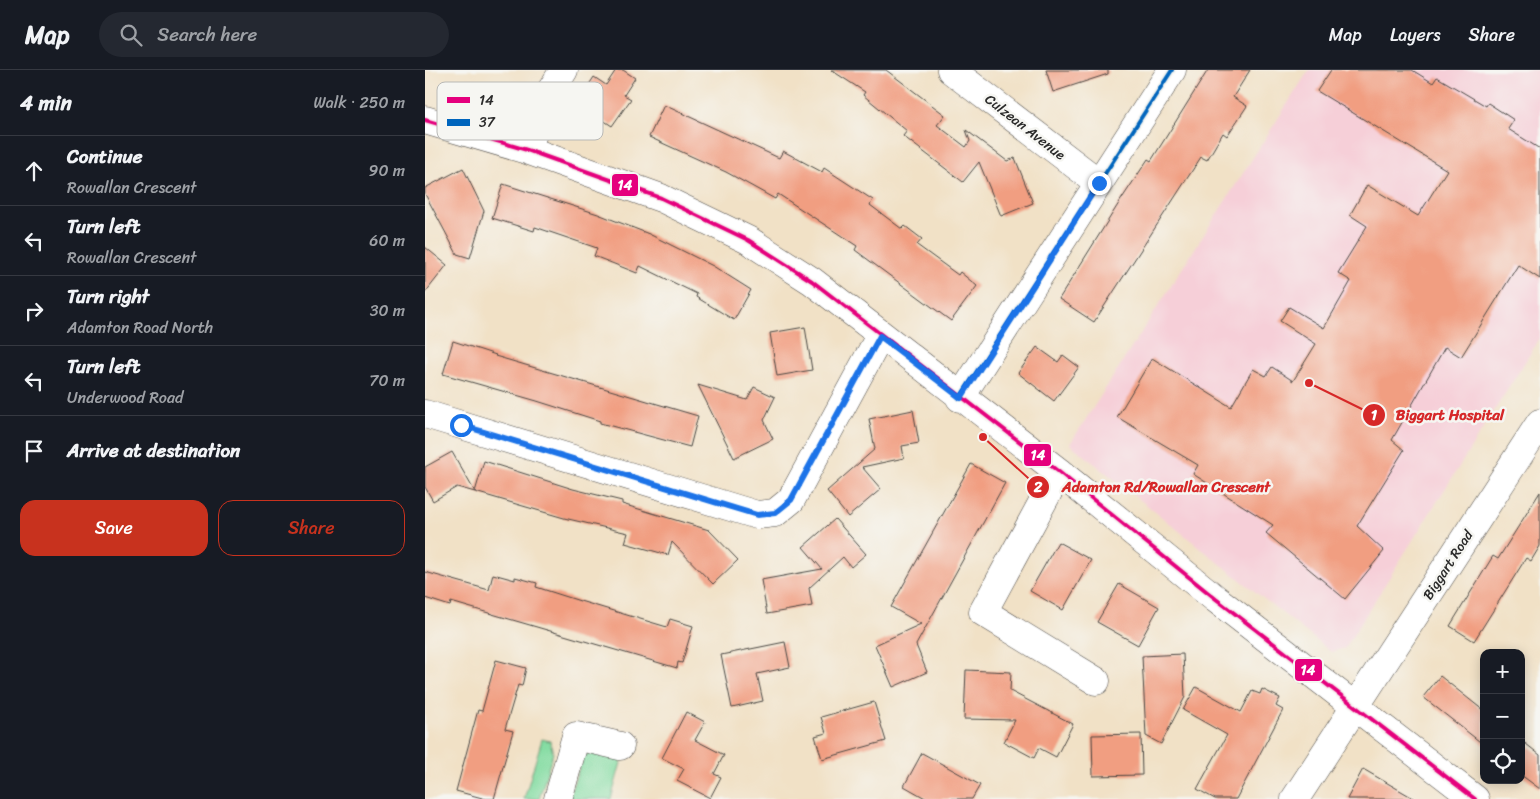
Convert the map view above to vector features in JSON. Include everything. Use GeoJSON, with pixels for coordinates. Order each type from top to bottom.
{"type":"FeatureCollection","features":[{"type":"Feature","properties":{"kind":"street"},"geometry":{"type":"LineString","coordinates":[[556,82],[564,70]]}},
{"type":"Feature","properties":{"kind":"street","name":"Culzean Avenue"},"geometry":{"type":"LineString","coordinates":[[951,70],[1099,183]]}},
{"type":"Feature","properties":{"kind":"street"},"geometry":{"type":"LineString","coordinates":[[961,398],[1172,70]]}},
{"type":"Feature","properties":{"kind":"street"},"geometry":{"type":"LineString","coordinates":[[425,120],[437,124]]}},
{"type":"Feature","properties":{"kind":"street"},"geometry":{"type":"LineString","coordinates":[[493,140],[527,150],[661,198],[747,240],[812,281],[868,323],[880,336],[1059,472],[1355,707],[1475,799]]}},
{"type":"Feature","properties":{"kind":"street"},"geometry":{"type":"LineString","coordinates":[[527,150],[531,140]]}},
{"type":"Feature","properties":{"kind":"street"},"geometry":{"type":"LineString","coordinates":[[425,414],[757,515],[775,513],[791,500],[880,336]]}},
{"type":"Feature","properties":{"kind":"street","name":"Biggart Road"},"geometry":{"type":"LineString","coordinates":[[1295,799],[1540,423]]}},
{"type":"Feature","properties":{"kind":"street"},"geometry":{"type":"LineString","coordinates":[[1059,472],[983,612],[1096,682]]}},
{"type":"Feature","properties":{"kind":"street"},"geometry":{"type":"LineString","coordinates":[[558,799],[577,736],[620,746]]}},
{"type":"Feature","properties":{"kind":"shaded area"},"geometry":{"type":"Polygon","coordinates":[[[1309,70],[1540,70],[1540,338],[1345,648],[1331,652],[1070,444],[1309,70]]]}},
{"type":"Feature","properties":{"kind":"green space"},"geometry":{"type":"Polygon","coordinates":[[[542,739],[550,741],[553,753],[539,799],[524,799],[542,739]]]}},
{"type":"Feature","properties":{"kind":"green space"},"geometry":{"type":"Polygon","coordinates":[[[591,752],[622,759],[611,799],[568,799],[584,755],[591,752]]]}},
{"type":"Feature","properties":{"kind":"building"},"geometry":{"type":"Polygon","coordinates":[[[616,70],[623,70],[635,78],[624,95],[631,99],[612,126],[603,120],[603,83],[606,85],[616,70]]]}},
{"type":"Feature","properties":{"kind":"building"},"geometry":{"type":"Polygon","coordinates":[[[831,70],[886,70],[945,115],[937,125],[966,147],[970,141],[966,130],[1007,161],[1015,158],[1033,203],[1001,216],[979,162],[963,182],[903,136],[907,131],[863,95],[865,92],[831,70]]]}},
{"type":"Feature","properties":{"kind":"building"},"geometry":{"type":"Polygon","coordinates":[[[1046,70],[1108,70],[1108,74],[1053,92],[1046,70]]]}},
{"type":"Feature","properties":{"kind":"building"},"geometry":{"type":"Polygon","coordinates":[[[1208,70],[1250,70],[1233,97],[1247,106],[1227,136],[1223,133],[1207,160],[1201,157],[1094,322],[1059,299],[1119,203],[1148,159],[1151,161],[1208,70]]]}},
{"type":"Feature","properties":{"kind":"building"},"geometry":{"type":"Polygon","coordinates":[[[1331,70],[1412,70],[1433,83],[1437,77],[1486,106],[1488,103],[1514,120],[1508,129],[1540,149],[1540,279],[1518,265],[1461,357],[1445,347],[1392,440],[1404,450],[1357,526],[1384,551],[1345,599],[1266,533],[1273,525],[1193,474],[1198,465],[1117,417],[1152,358],[1231,407],[1253,369],[1266,376],[1272,367],[1293,381],[1316,344],[1280,321],[1289,307],[1324,328],[1351,281],[1338,273],[1367,226],[1350,215],[1367,185],[1418,216],[1447,170],[1317,91],[1331,70]]]}},
{"type":"Feature","properties":{"kind":"building"},"geometry":{"type":"Polygon","coordinates":[[[594,77],[602,82],[591,82],[594,77]]]}},
{"type":"Feature","properties":{"kind":"building"},"geometry":{"type":"Polygon","coordinates":[[[664,105],[779,158],[783,151],[822,172],[824,168],[873,200],[870,205],[902,229],[905,226],[922,239],[917,245],[958,275],[960,272],[977,286],[951,321],[855,250],[857,246],[778,194],[775,199],[726,172],[649,137],[664,105]]]}},
{"type":"Feature","properties":{"kind":"building"},"geometry":{"type":"Polygon","coordinates":[[[463,168],[484,211],[470,258],[457,254],[425,194],[425,188],[463,168]]]}},
{"type":"Feature","properties":{"kind":"building"},"geometry":{"type":"Polygon","coordinates":[[[503,184],[598,214],[649,234],[713,266],[751,290],[734,320],[696,297],[697,294],[640,266],[637,273],[594,256],[597,248],[535,227],[534,231],[492,218],[503,184]]]}},
{"type":"Feature","properties":{"kind":"building"},"geometry":{"type":"Polygon","coordinates":[[[425,247],[447,265],[425,293],[425,247]]]}},
{"type":"Feature","properties":{"kind":"building"},"geometry":{"type":"Polygon","coordinates":[[[805,327],[812,370],[777,376],[770,333],[805,327]]]}},
{"type":"Feature","properties":{"kind":"building"},"geometry":{"type":"Polygon","coordinates":[[[453,341],[495,356],[698,416],[690,447],[600,423],[600,421],[537,401],[443,374],[453,341]]]}},
{"type":"Feature","properties":{"kind":"building"},"geometry":{"type":"Polygon","coordinates":[[[1037,347],[1058,362],[1063,355],[1079,367],[1054,401],[1018,373],[1037,347]]]}},
{"type":"Feature","properties":{"kind":"building"},"geometry":{"type":"Polygon","coordinates":[[[698,385],[747,400],[754,387],[775,397],[764,420],[773,439],[734,458],[698,385]]]}},
{"type":"Feature","properties":{"kind":"building"},"geometry":{"type":"Polygon","coordinates":[[[913,410],[919,443],[902,446],[904,458],[862,467],[881,489],[848,517],[827,491],[875,449],[869,419],[913,410]]]}},
{"type":"Feature","properties":{"kind":"building"},"geometry":{"type":"Polygon","coordinates":[[[452,452],[475,492],[457,487],[433,501],[425,487],[425,467],[452,452]]]}},
{"type":"Feature","properties":{"kind":"building"},"geometry":{"type":"Polygon","coordinates":[[[484,461],[573,489],[622,501],[622,504],[709,530],[738,560],[713,584],[672,542],[668,555],[625,543],[628,533],[564,518],[475,492],[484,461]]]}},
{"type":"Feature","properties":{"kind":"building"},"geometry":{"type":"Polygon","coordinates":[[[971,464],[1005,483],[916,645],[927,672],[893,687],[875,645],[921,624],[891,607],[971,464]]]}},
{"type":"Feature","properties":{"kind":"building"},"geometry":{"type":"Polygon","coordinates":[[[1540,492],[1540,546],[1531,561],[1526,558],[1474,641],[1450,626],[1493,556],[1498,559],[1540,492]]]}},
{"type":"Feature","properties":{"kind":"building"},"geometry":{"type":"Polygon","coordinates":[[[835,519],[866,554],[851,567],[843,557],[809,588],[812,606],[767,614],[761,580],[822,569],[803,547],[835,519]]]}},
{"type":"Feature","properties":{"kind":"building"},"geometry":{"type":"Polygon","coordinates":[[[1058,542],[1091,560],[1063,610],[1030,591],[1058,542]]]}},
{"type":"Feature","properties":{"kind":"building"},"geometry":{"type":"Polygon","coordinates":[[[425,572],[489,590],[493,574],[515,580],[515,577],[537,583],[536,587],[667,627],[670,619],[693,626],[682,663],[678,662],[677,668],[451,602],[450,606],[425,598],[425,572]]]}},
{"type":"Feature","properties":{"kind":"building"},"geometry":{"type":"Polygon","coordinates":[[[1119,584],[1159,607],[1138,645],[1097,622],[1119,584]]]}},
{"type":"Feature","properties":{"kind":"building"},"geometry":{"type":"Polygon","coordinates":[[[785,642],[790,667],[757,674],[763,701],[732,708],[721,655],[785,642]]]}},
{"type":"Feature","properties":{"kind":"building"},"geometry":{"type":"Polygon","coordinates":[[[1183,654],[1185,697],[1161,744],[1146,736],[1142,656],[1183,654]]]}},
{"type":"Feature","properties":{"kind":"building"},"geometry":{"type":"Polygon","coordinates":[[[496,660],[526,668],[522,686],[518,685],[505,729],[513,731],[494,799],[486,799],[456,791],[478,710],[482,711],[496,660]]]}},
{"type":"Feature","properties":{"kind":"building"},"geometry":{"type":"Polygon","coordinates":[[[966,670],[1011,672],[1010,691],[1073,724],[1056,757],[1039,748],[1034,758],[1004,742],[1015,720],[964,719],[966,670]]]}},
{"type":"Feature","properties":{"kind":"building"},"geometry":{"type":"Polygon","coordinates":[[[1440,676],[1480,708],[1480,742],[1423,697],[1440,676]]]}},
{"type":"Feature","properties":{"kind":"building"},"geometry":{"type":"Polygon","coordinates":[[[1196,687],[1241,712],[1252,691],[1260,694],[1262,689],[1280,698],[1276,706],[1283,710],[1236,799],[1215,799],[1197,789],[1227,735],[1183,710],[1196,687]]]}},
{"type":"Feature","properties":{"kind":"building"},"geometry":{"type":"Polygon","coordinates":[[[874,702],[886,741],[822,759],[815,736],[826,733],[821,717],[874,702]]]}},
{"type":"Feature","properties":{"kind":"building"},"geometry":{"type":"Polygon","coordinates":[[[686,712],[705,722],[695,740],[724,755],[714,774],[721,777],[710,798],[677,781],[684,769],[662,758],[686,712]]]}},
{"type":"Feature","properties":{"kind":"building"},"geometry":{"type":"Polygon","coordinates":[[[1141,734],[1142,775],[1093,776],[1092,735],[1141,734]]]}},
{"type":"Feature","properties":{"kind":"building"},"geometry":{"type":"Polygon","coordinates":[[[1525,743],[1540,755],[1540,789],[1525,778],[1525,743]]]}},
{"type":"Feature","properties":{"kind":"building"},"geometry":{"type":"Polygon","coordinates":[[[922,753],[980,785],[972,799],[927,799],[904,786],[922,753]]]}},
{"type":"Feature","properties":{"kind":"building"},"geometry":{"type":"Polygon","coordinates":[[[1363,769],[1415,799],[1347,799],[1363,769]]]}},
{"type":"Feature","properties":{"kind":"transit line","name":"37"},"geometry":{"type":"LineString","coordinates":[[960,398],[1172,70]]}},
{"type":"Feature","properties":{"kind":"transit line","name":"14"},"geometry":{"type":"LineString","coordinates":[[425,120],[437,124]]}},
{"type":"Feature","properties":{"kind":"transit line","name":"14"},"geometry":{"type":"LineString","coordinates":[[493,140],[527,150],[661,198],[748,240],[812,281],[1059,472],[1216,599],[1475,799]]}},
{"type":"Feature","properties":{"kind":"place","name":"Biggart Hospital"},"geometry":{"type":"Point","coordinates":[1309,383]}},
{"type":"Feature","properties":{"kind":"place","name":"Adamton Rd/Rowallan Crescent"},"geometry":{"type":"Point","coordinates":[983,437]}},
{"type":"Feature","properties":{"kind":"route"},"geometry":{"type":"LineString","coordinates":[[461,425],[757,515],[775,513],[791,500],[880,336],[961,398],[1099,183]]}}]}
